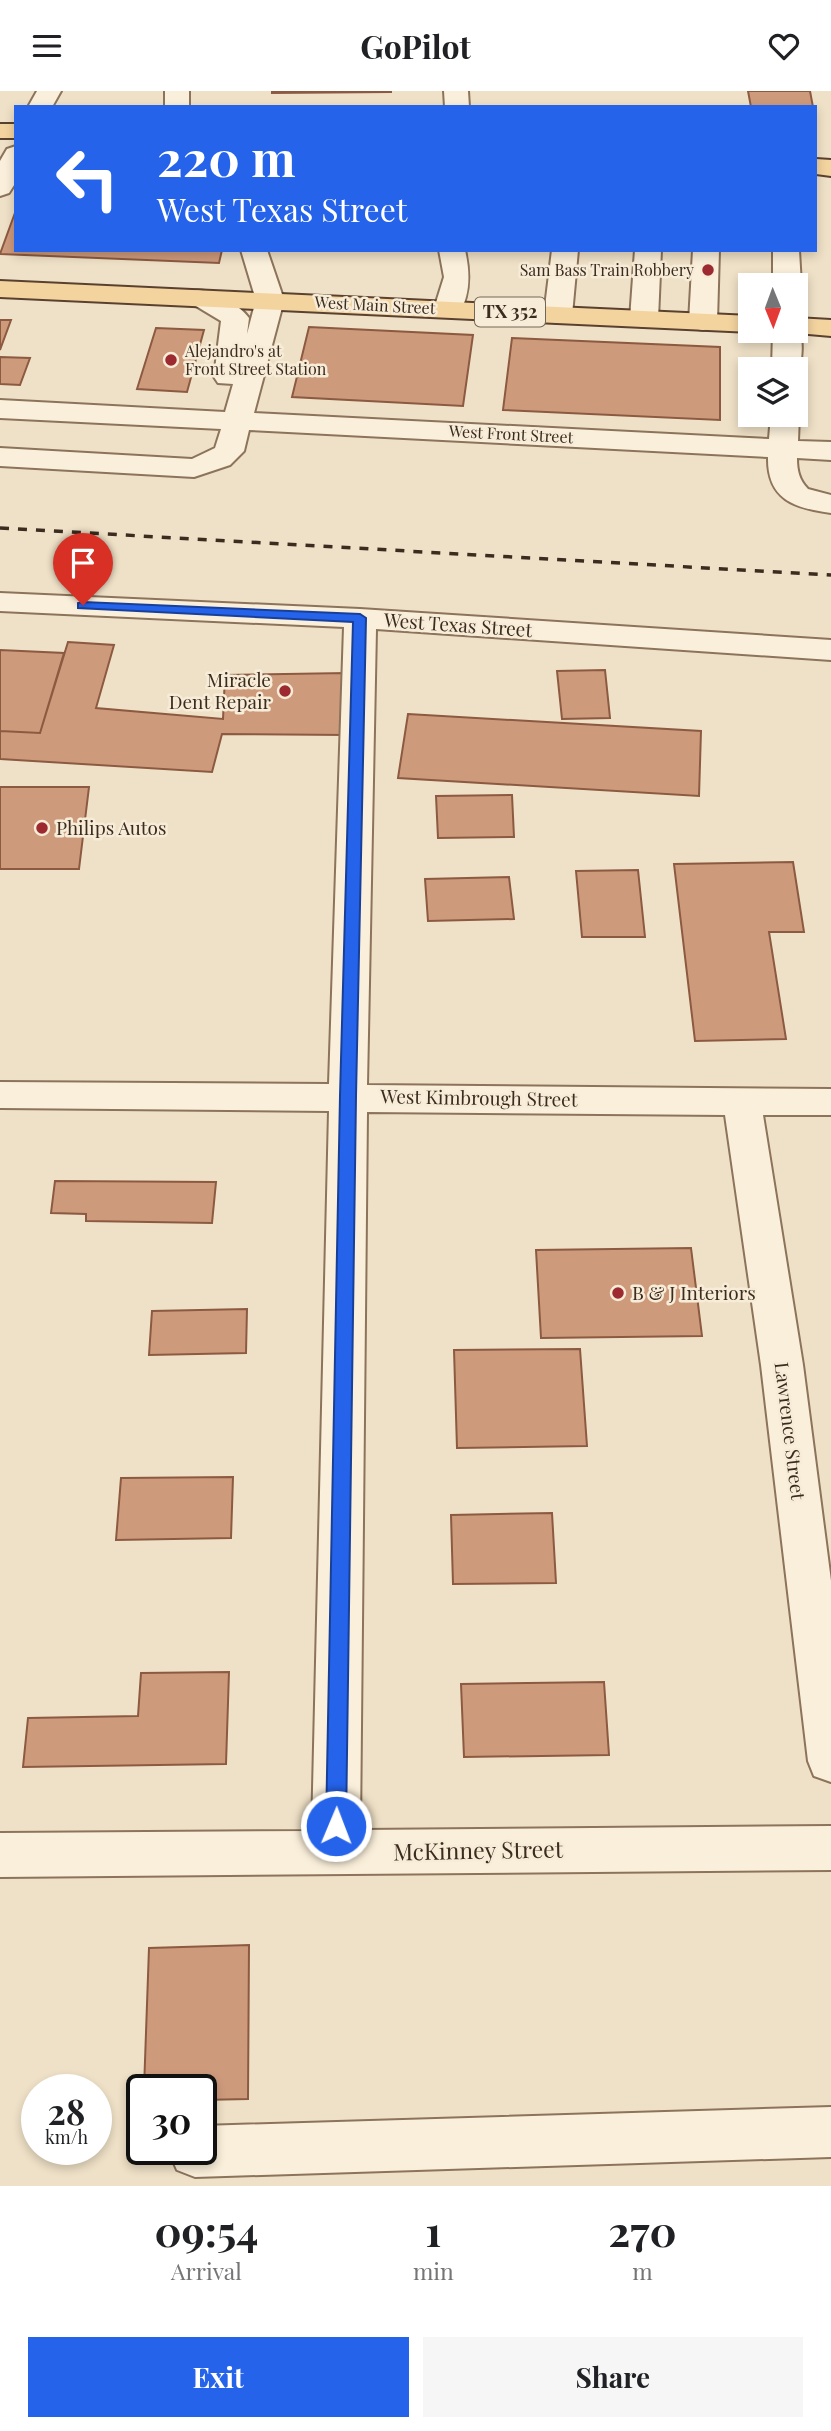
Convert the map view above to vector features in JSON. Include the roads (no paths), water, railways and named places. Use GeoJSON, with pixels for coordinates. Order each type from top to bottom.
{"type":"FeatureCollection","features":[{"type":"Feature","properties":{"kind":"main road","name":"West Main Street"},"geometry":{"type":"LineString","coordinates":[[0,289],[738,323]]}},
{"type":"Feature","properties":{"kind":"main road"},"geometry":{"type":"LineString","coordinates":[[808,327],[831,328]]}},
{"type":"Feature","properties":{"kind":"street"},"geometry":{"type":"LineString","coordinates":[[0,188],[9,159]]}},
{"type":"Feature","properties":{"kind":"street"},"geometry":{"type":"LineString","coordinates":[[228,420],[270,300],[255,252]]}},
{"type":"Feature","properties":{"kind":"street"},"geometry":{"type":"LineString","coordinates":[[448,309],[457,277],[452,252]]}},
{"type":"Feature","properties":{"kind":"street"},"geometry":{"type":"LineString","coordinates":[[558,315],[565,252]]}},
{"type":"Feature","properties":{"kind":"street"},"geometry":{"type":"LineString","coordinates":[[645,319],[648,252]]}},
{"type":"Feature","properties":{"kind":"street"},"geometry":{"type":"LineString","coordinates":[[703,322],[706,252]]}},
{"type":"Feature","properties":{"kind":"street"},"geometry":{"type":"LineString","coordinates":[[786,252],[787,273]]}},
{"type":"Feature","properties":{"kind":"street"},"geometry":{"type":"LineString","coordinates":[[0,457],[194,468],[213,463],[229,451],[228,420],[235,319],[201,297]]}},
{"type":"Feature","properties":{"kind":"street","name":"West Front Street"},"geometry":{"type":"LineString","coordinates":[[0,409],[831,451]]}},
{"type":"Feature","properties":{"kind":"street"},"geometry":{"type":"LineString","coordinates":[[785,427],[783,478],[787,488],[795,496],[808,501],[831,504]]}},
{"type":"Feature","properties":{"kind":"street","name":"West Texas Street"},"geometry":{"type":"LineString","coordinates":[[0,602],[360,618],[831,650]]}},
{"type":"Feature","properties":{"kind":"street"},"geometry":{"type":"LineString","coordinates":[[336,1853],[348,1096],[360,618]]}},
{"type":"Feature","properties":{"kind":"street","name":"West Kimbrough Street"},"geometry":{"type":"LineString","coordinates":[[0,1095],[348,1096],[831,1103]]}},
{"type":"Feature","properties":{"kind":"street","name":"Lawrence Street"},"geometry":{"type":"LineString","coordinates":[[742,1102],[782,1365],[831,1761]]}},
{"type":"Feature","properties":{"kind":"street","name":"McKinney Street"},"geometry":{"type":"LineString","coordinates":[[0,1855],[831,1848]]}},
{"type":"Feature","properties":{"kind":"street"},"geometry":{"type":"LineString","coordinates":[[217,2151],[831,2132]]}},
{"type":"Feature","properties":{"kind":"railway"},"geometry":{"type":"LineString","coordinates":[[0,528],[831,575]]}},
{"type":"Feature","properties":{"kind":"place","name":"Sam Bass Train Robbery"},"geometry":{"type":"Point","coordinates":[708,270]}},
{"type":"Feature","properties":{"kind":"place","name":"Alejandro's at Front Street Station"},"geometry":{"type":"Point","coordinates":[171,360]}},
{"type":"Feature","properties":{"kind":"place","name":"Miracle Dent Repair"},"geometry":{"type":"Point","coordinates":[285,691]}},
{"type":"Feature","properties":{"kind":"place","name":"Philips Autos"},"geometry":{"type":"Point","coordinates":[42,828]}},
{"type":"Feature","properties":{"kind":"place","name":"B & J Interiors"},"geometry":{"type":"Point","coordinates":[618,1293]}}]}
